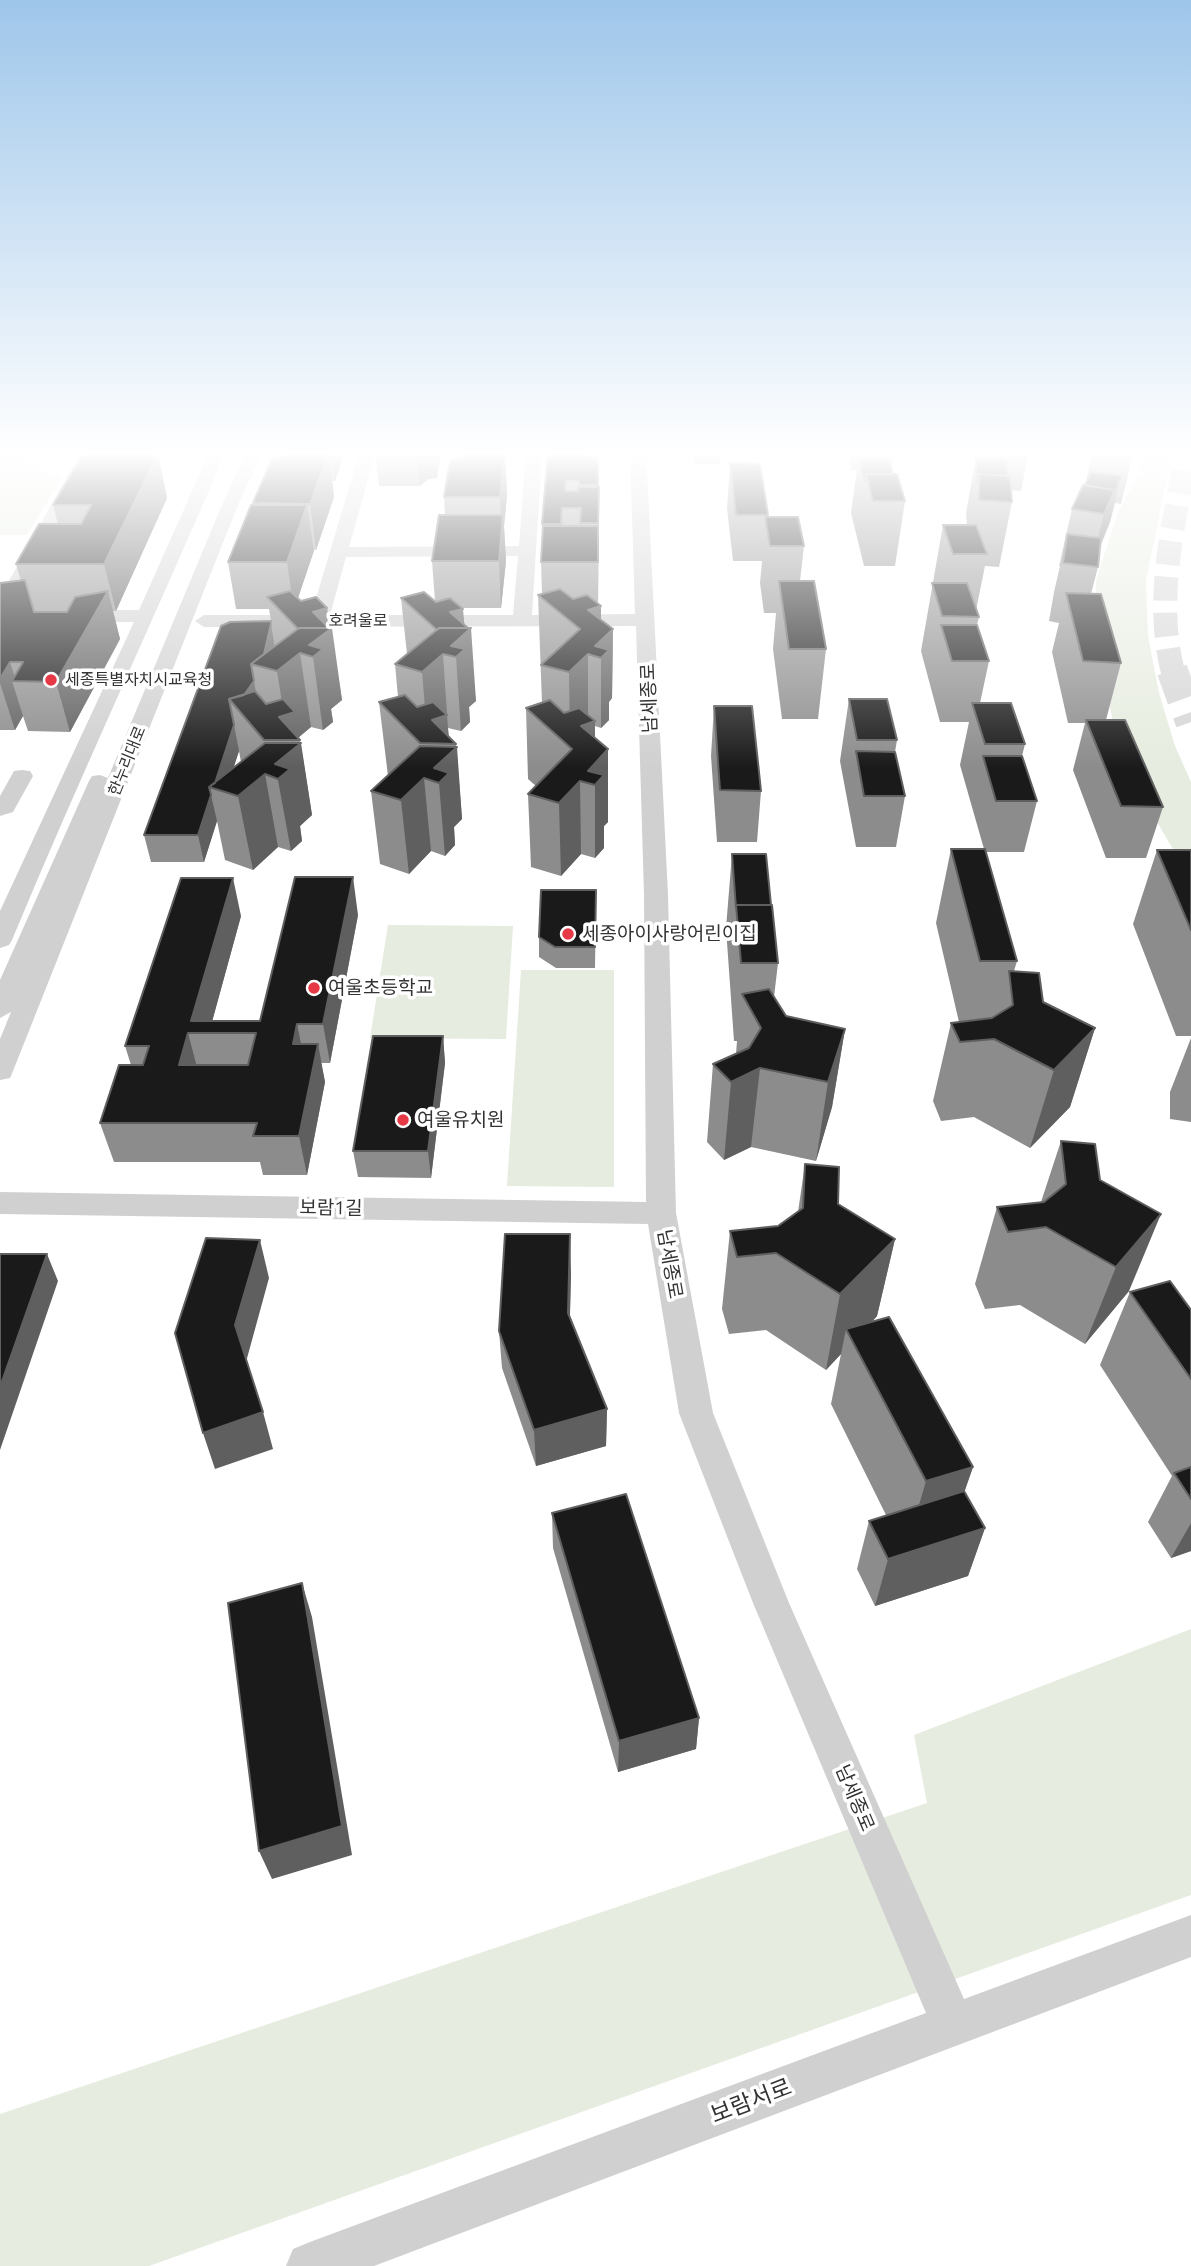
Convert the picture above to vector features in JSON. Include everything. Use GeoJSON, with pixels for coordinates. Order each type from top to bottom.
{"type":"FeatureCollection","features":[{"type":"Feature","properties":{"kind":"street"},"geometry":{"type":"LineString","coordinates":[[26,616],[0,615],[32,557]]}},
{"type":"Feature","properties":{"kind":"street"},"geometry":{"type":"LineString","coordinates":[[0,940],[40,845],[172,557]]}},
{"type":"Feature","properties":{"kind":"street"},"geometry":{"type":"LineString","coordinates":[[0,1009],[105,768],[190,557]]}},
{"type":"Feature","properties":{"kind":"street","name":"한누리대로"},"geometry":{"type":"LineString","coordinates":[[0,1071],[210,557]]}},
{"type":"Feature","properties":{"kind":"street","name":"호려울로"},"geometry":{"type":"LineString","coordinates":[[319,621],[338,557]]}},
{"type":"Feature","properties":{"kind":"street"},"geometry":{"type":"LineString","coordinates":[[522,620],[526,557]]}},
{"type":"Feature","properties":{"kind":"street","name":"남세종로"},"geometry":{"type":"LineString","coordinates":[[643,557],[656,895],[661,1213],[696,1413],[771,1603],[953,2025]]}},
{"type":"Feature","properties":{"kind":"street"},"geometry":{"type":"LineString","coordinates":[[172,649],[204,621],[195,591]]}},
{"type":"Feature","properties":{"kind":"street"},"geometry":{"type":"LineString","coordinates":[[51,616],[146,616]]}},
{"type":"Feature","properties":{"kind":"street","name":"호려울로"},"geometry":{"type":"LineString","coordinates":[[204,621],[646,620]]}},
{"type":"Feature","properties":{"kind":"street"},"geometry":{"type":"LineString","coordinates":[[0,809],[5,807],[22,776]]}},
{"type":"Feature","properties":{"kind":"street","name":"보람1길"},"geometry":{"type":"LineString","coordinates":[[0,1203],[661,1213]]}},
{"type":"Feature","properties":{"kind":"street","name":"보람서로"},"geometry":{"type":"LineString","coordinates":[[310,2266],[1191,1936]]}},
{"type":"Feature","properties":{"kind":"shaded area"},"geometry":{"type":"Polygon","coordinates":[[[1104,557],[1151,557],[1146,581],[1148,636],[1159,693],[1175,746],[1191,782],[1191,880],[1122,762],[1097,649],[1096,581],[1104,557]]]}},
{"type":"Feature","properties":{"kind":"shaded area"},"geometry":{"type":"Polygon","coordinates":[[[388,925],[513,926],[506,1039],[370,1038],[388,925]]]}},
{"type":"Feature","properties":{"kind":"shaded area"},"geometry":{"type":"Polygon","coordinates":[[[521,970],[614,970],[614,1187],[507,1186],[521,970]]]}},
{"type":"Feature","properties":{"kind":"shaded area"},"geometry":{"type":"Polygon","coordinates":[[[1191,1629],[1191,1895],[149,2266],[0,2266],[0,2114],[927,1803],[914,1735],[1191,1629]]]}},
{"type":"Feature","properties":{"kind":"building"},"geometry":{"type":"Polygon","coordinates":[[[20,557],[108,557],[104,564],[16,564],[20,557]]]}},
{"type":"Feature","properties":{"kind":"building"},"geometry":{"type":"Polygon","coordinates":[[[230,557],[289,557],[287,562],[228,562],[230,557]]]}},
{"type":"Feature","properties":{"kind":"building"},"geometry":{"type":"Polygon","coordinates":[[[433,557],[499,557],[499,561],[432,561],[433,557]]]}},
{"type":"Feature","properties":{"kind":"building"},"geometry":{"type":"Polygon","coordinates":[[[541,557],[598,557],[598,562],[541,562],[541,557]]]}},
{"type":"Feature","properties":{"kind":"building"},"geometry":{"type":"Polygon","coordinates":[[[1064,557],[1099,557],[1098,567],[1063,563],[1064,557]]]}},
{"type":"Feature","properties":{"kind":"building"},"geometry":{"type":"Polygon","coordinates":[[[25,580],[34,612],[67,612],[75,597],[108,591],[56,682],[12,681],[23,662],[10,662],[0,679],[0,583],[25,580]]]}},
{"type":"Feature","properties":{"kind":"building"},"geometry":{"type":"Polygon","coordinates":[[[779,581],[814,581],[826,649],[789,649],[779,581]]]}},
{"type":"Feature","properties":{"kind":"building"},"geometry":{"type":"Polygon","coordinates":[[[932,583],[967,583],[979,617],[942,616],[932,583]]]}},
{"type":"Feature","properties":{"kind":"building"},"geometry":{"type":"Polygon","coordinates":[[[560,589],[573,599],[587,595],[601,606],[588,610],[613,629],[595,646],[609,650],[601,658],[588,654],[569,672],[541,665],[580,629],[538,595],[560,589]]]}},
{"type":"Feature","properties":{"kind":"building"},"geometry":{"type":"Polygon","coordinates":[[[290,591],[301,601],[316,597],[327,608],[313,612],[329,628],[298,629],[267,597],[290,591]]]}},
{"type":"Feature","properties":{"kind":"building"},"geometry":{"type":"Polygon","coordinates":[[[424,592],[436,602],[450,598],[463,609],[450,612],[468,628],[437,630],[401,598],[424,592]]]}},
{"type":"Feature","properties":{"kind":"building"},"geometry":{"type":"Polygon","coordinates":[[[1066,593],[1101,594],[1121,663],[1083,661],[1066,593]]]}},
{"type":"Feature","properties":{"kind":"building"},"geometry":{"type":"Polygon","coordinates":[[[271,621],[264,654],[251,664],[254,681],[244,695],[229,699],[234,725],[215,783],[209,787],[211,795],[198,835],[144,835],[221,626],[230,622],[271,621]]]}},
{"type":"Feature","properties":{"kind":"building"},"geometry":{"type":"Polygon","coordinates":[[[941,625],[977,625],[989,661],[952,661],[941,625]]]}},
{"type":"Feature","properties":{"kind":"building"},"geometry":{"type":"Polygon","coordinates":[[[299,628],[332,628],[309,645],[323,649],[313,657],[300,653],[277,671],[251,664],[299,628]]]}},
{"type":"Feature","properties":{"kind":"building"},"geometry":{"type":"Polygon","coordinates":[[[439,628],[471,628],[451,646],[465,649],[456,657],[443,654],[422,672],[395,664],[439,628]]]}},
{"type":"Feature","properties":{"kind":"building"},"geometry":{"type":"Polygon","coordinates":[[[255,691],[266,704],[283,699],[295,712],[279,717],[300,740],[264,740],[229,699],[255,691]]]}},
{"type":"Feature","properties":{"kind":"building"},"geometry":{"type":"Polygon","coordinates":[[[405,695],[417,707],[433,702],[447,715],[432,720],[456,744],[420,743],[379,702],[405,695]]]}},
{"type":"Feature","properties":{"kind":"building"},"geometry":{"type":"Polygon","coordinates":[[[849,699],[887,699],[897,740],[857,740],[849,699]]]}},
{"type":"Feature","properties":{"kind":"building"},"geometry":{"type":"Polygon","coordinates":[[[550,700],[564,713],[579,708],[595,721],[581,726],[608,749],[588,771],[604,775],[595,785],[580,781],[559,803],[528,794],[572,749],[526,708],[550,700]]]}},
{"type":"Feature","properties":{"kind":"building"},"geometry":{"type":"Polygon","coordinates":[[[972,703],[1011,703],[1025,744],[985,744],[972,703]]]}},
{"type":"Feature","properties":{"kind":"building"},"geometry":{"type":"Polygon","coordinates":[[[714,706],[752,706],[761,791],[720,790],[714,706]]]}},
{"type":"Feature","properties":{"kind":"building"},"geometry":{"type":"Polygon","coordinates":[[[1086,720],[1125,720],[1163,807],[1121,806],[1086,720]]]}},
{"type":"Feature","properties":{"kind":"building"},"geometry":{"type":"Polygon","coordinates":[[[265,743],[301,743],[275,764],[290,769],[278,779],[265,774],[238,796],[209,787],[265,743]]]}},
{"type":"Feature","properties":{"kind":"building"},"geometry":{"type":"Polygon","coordinates":[[[420,746],[457,747],[434,768],[449,773],[439,783],[424,778],[401,800],[371,791],[420,746]]]}},
{"type":"Feature","properties":{"kind":"building"},"geometry":{"type":"Polygon","coordinates":[[[856,751],[895,752],[905,796],[864,796],[856,751]]]}},
{"type":"Feature","properties":{"kind":"building"},"geometry":{"type":"Polygon","coordinates":[[[983,756],[1022,756],[1037,801],[996,801],[983,756]]]}},
{"type":"Feature","properties":{"kind":"building"},"geometry":{"type":"Polygon","coordinates":[[[951,849],[985,849],[1017,961],[980,961],[951,849]]]}},
{"type":"Feature","properties":{"kind":"building"},"geometry":{"type":"Polygon","coordinates":[[[1157,850],[1191,850],[1191,930],[1157,850]]]}},
{"type":"Feature","properties":{"kind":"building"},"geometry":{"type":"Polygon","coordinates":[[[732,854],[766,854],[771,905],[736,905],[736,908],[732,854]]]}},
{"type":"Feature","properties":{"kind":"building"},"geometry":{"type":"Polygon","coordinates":[[[295,877],[353,877],[323,1024],[297,1024],[293,1044],[318,1044],[299,1136],[253,1136],[257,1123],[100,1123],[119,1065],[143,1065],[149,1046],[125,1046],[181,878],[233,878],[191,1021],[260,1021],[295,877]],[[188,1033],[179,1065],[248,1065],[256,1033],[188,1033]]]}},
{"type":"Feature","properties":{"kind":"building","name":"세종아이사랑어린이집"},"geometry":{"type":"Polygon","coordinates":[[[541,890],[596,890],[595,947],[555,947],[539,937],[541,890]]]}},
{"type":"Feature","properties":{"kind":"building"},"geometry":{"type":"Polygon","coordinates":[[[736,905],[772,905],[778,963],[741,963],[736,905]]]}},
{"type":"Feature","properties":{"kind":"building"},"geometry":{"type":"Polygon","coordinates":[[[1009,971],[1039,973],[1043,1002],[1095,1028],[1054,1070],[994,1039],[960,1042],[951,1023],[992,1018],[1013,1005],[1009,971]]]}},
{"type":"Feature","properties":{"kind":"building"},"geometry":{"type":"Polygon","coordinates":[[[769,989],[786,1016],[845,1029],[828,1082],[760,1068],[731,1082],[713,1064],[749,1048],[761,1028],[742,994],[769,989]]]}},
{"type":"Feature","properties":{"kind":"building","name":"여울유치원"},"geometry":{"type":"Polygon","coordinates":[[[373,1036],[443,1036],[428,1151],[353,1151],[373,1036]]]}},
{"type":"Feature","properties":{"kind":"building"},"geometry":{"type":"Polygon","coordinates":[[[1061,1141],[1095,1144],[1100,1180],[1161,1214],[1116,1267],[1046,1227],[1008,1232],[997,1207],[1044,1202],[1066,1184],[1061,1141]]]}},
{"type":"Feature","properties":{"kind":"building"},"geometry":{"type":"Polygon","coordinates":[[[805,1164],[839,1167],[838,1204],[895,1239],[840,1294],[776,1253],[737,1257],[730,1231],[778,1226],[803,1208],[805,1164]]]}},
{"type":"Feature","properties":{"kind":"building"},"geometry":{"type":"Polygon","coordinates":[[[505,1234],[570,1234],[568,1313],[607,1409],[534,1430],[499,1331],[505,1234]]]}},
{"type":"Feature","properties":{"kind":"building"},"geometry":{"type":"Polygon","coordinates":[[[206,1238],[260,1240],[235,1325],[263,1412],[203,1433],[175,1333],[206,1238]]]}},
{"type":"Feature","properties":{"kind":"building"},"geometry":{"type":"Polygon","coordinates":[[[0,1254],[47,1254],[0,1387],[0,1254]]]}},
{"type":"Feature","properties":{"kind":"building"},"geometry":{"type":"Polygon","coordinates":[[[1170,1281],[1191,1310],[1191,1379],[1130,1292],[1170,1281]]]}},
{"type":"Feature","properties":{"kind":"building"},"geometry":{"type":"Polygon","coordinates":[[[889,1317],[973,1467],[926,1481],[846,1329],[889,1317]]]}},
{"type":"Feature","properties":{"kind":"building"},"geometry":{"type":"Polygon","coordinates":[[[1191,1467],[1191,1499],[1174,1473],[1191,1467]]]}},
{"type":"Feature","properties":{"kind":"building"},"geometry":{"type":"Polygon","coordinates":[[[964,1491],[985,1528],[888,1559],[869,1521],[964,1491]]]}},
{"type":"Feature","properties":{"kind":"building"},"geometry":{"type":"Polygon","coordinates":[[[626,1494],[699,1718],[619,1741],[552,1513],[626,1494]]]}},
{"type":"Feature","properties":{"kind":"building"},"geometry":{"type":"Polygon","coordinates":[[[302,1583],[342,1826],[259,1851],[228,1603],[302,1583]]]}},
{"type":"Feature","properties":{"kind":"tunnel"},"geometry":{"type":"LineString","coordinates":[[1169,557],[1165,617],[1173,672]]}},
{"type":"Feature","properties":{"kind":"tunnel"},"geometry":{"type":"LineString","coordinates":[[1172,670],[1191,722]]}},
{"type":"Feature","properties":{"kind":"place","name":"세종특별자치시교육청"},"geometry":{"type":"Point","coordinates":[51,680]}},
{"type":"Feature","properties":{"kind":"place","name":"세종아이사랑어린이집"},"geometry":{"type":"Point","coordinates":[568,934]}},
{"type":"Feature","properties":{"kind":"place","name":"여울초등학교"},"geometry":{"type":"Point","coordinates":[314,988]}},
{"type":"Feature","properties":{"kind":"place","name":"여울유치원"},"geometry":{"type":"Point","coordinates":[403,1120]}}]}
